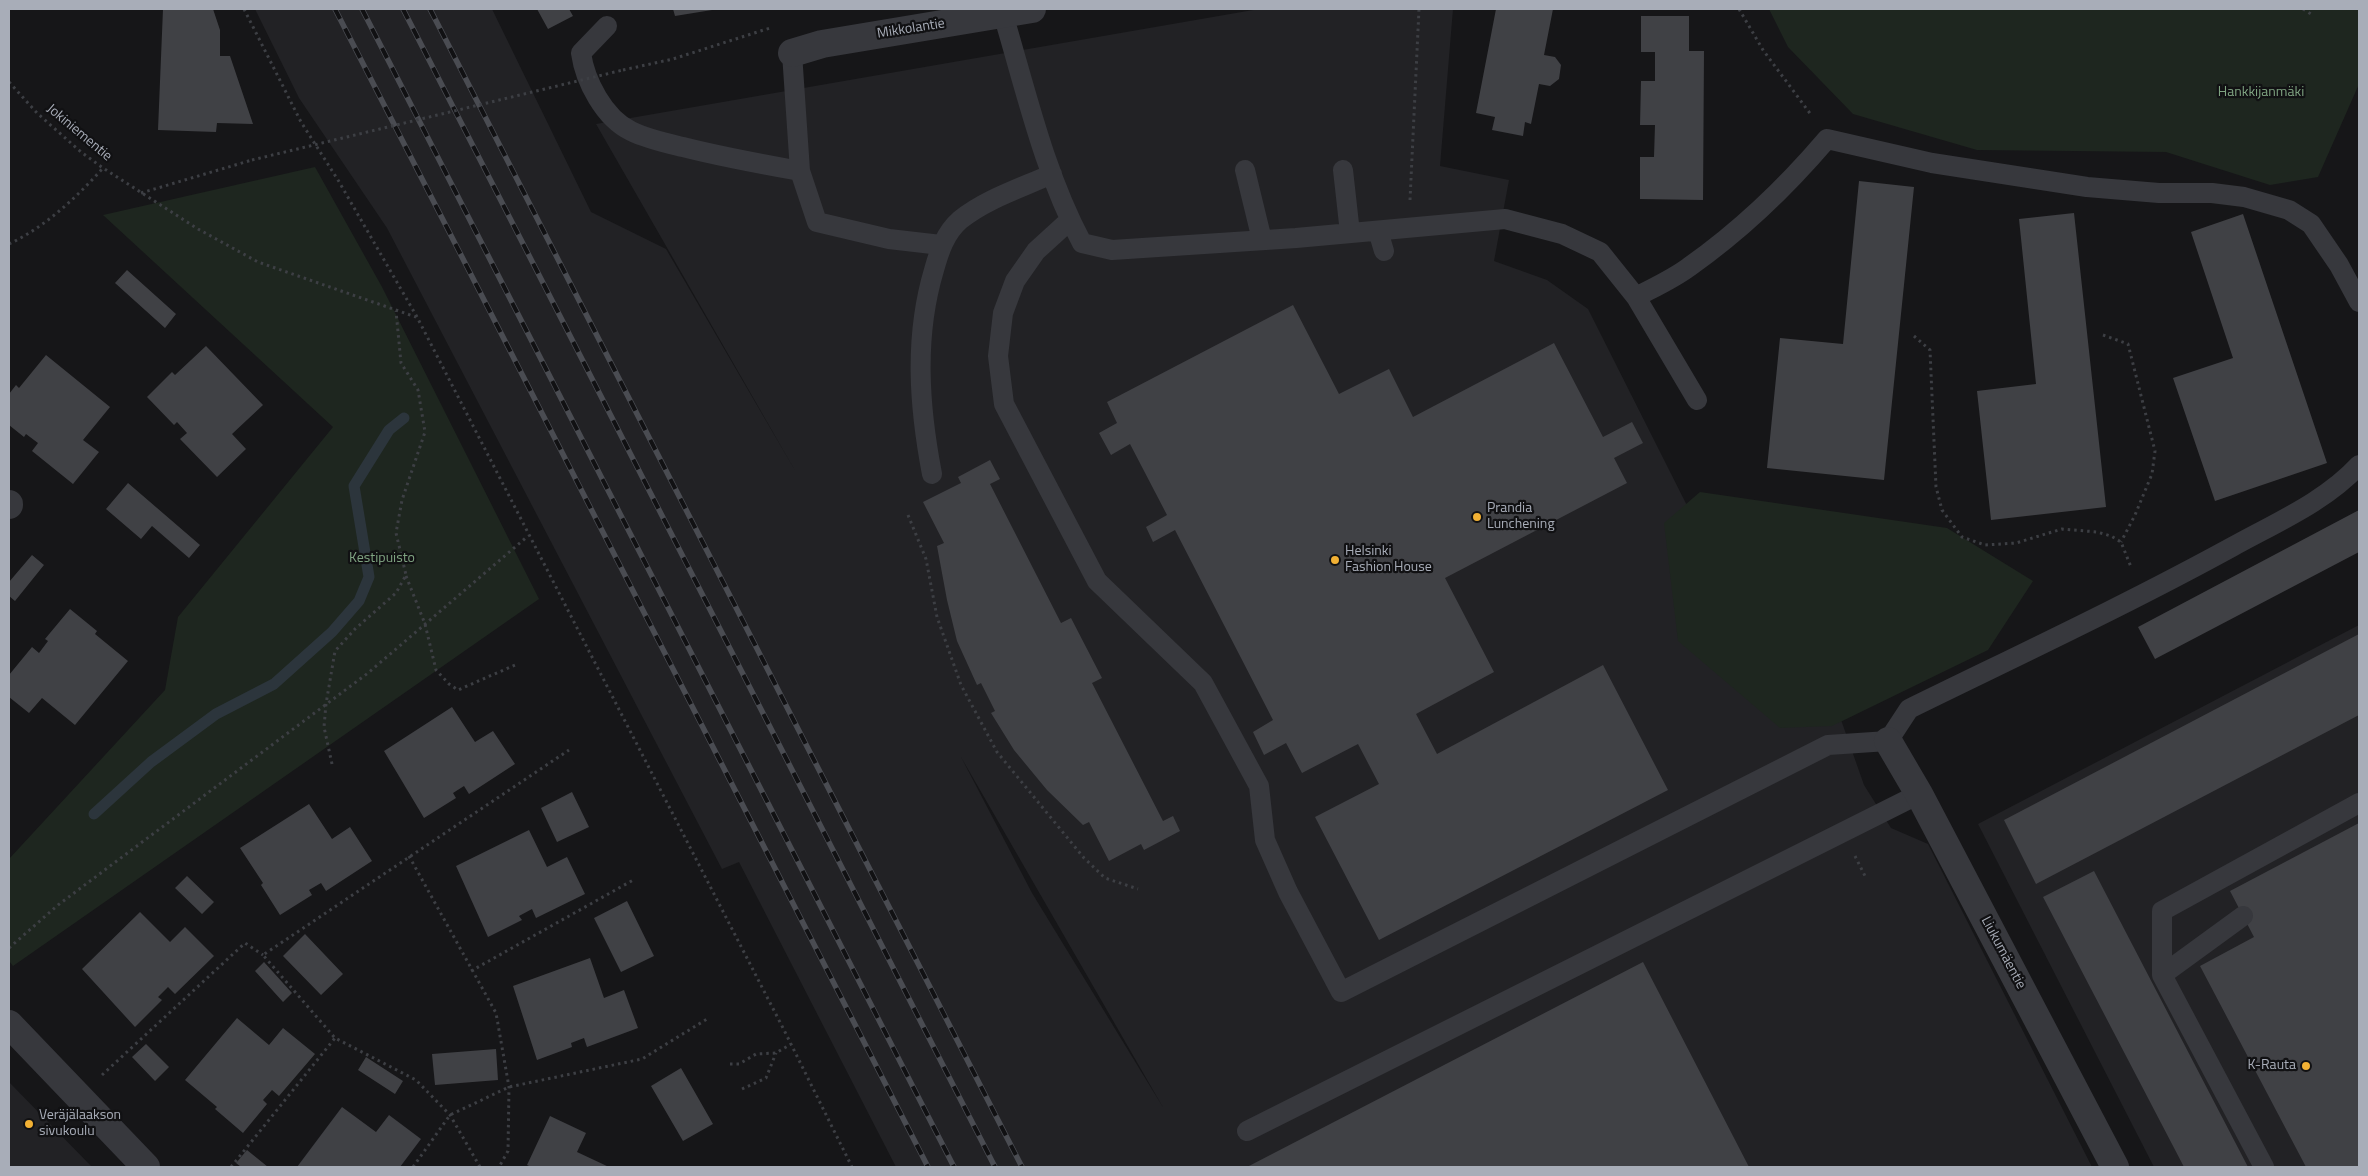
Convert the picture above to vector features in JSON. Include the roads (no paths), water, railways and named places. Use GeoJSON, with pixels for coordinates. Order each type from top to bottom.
{"type":"FeatureCollection","features":[{"type":"Feature","properties":{"kind":"street","name":"Mikkolantie"},"geometry":{"type":"LineString","coordinates":[[792,53],[822,44],[1032,9]]}},
{"type":"Feature","properties":{"kind":"street","name":"Liukumäentie"},"geometry":{"type":"LineString","coordinates":[[1888,741],[1919,794],[2115,1167]]}},
{"type":"Feature","properties":{"kind":"street"},"geometry":{"type":"LineString","coordinates":[[9,1024],[146,1167]]}},
{"type":"Feature","properties":{"kind":"lane"},"geometry":{"type":"LineString","coordinates":[[1003,14],[1052,174],[1070,220],[1082,243],[1112,250],[1378,231],[1506,219],[1562,234],[1600,252],[1636,297],[1697,400]]}},
{"type":"Feature","properties":{"kind":"lane"},"geometry":{"type":"LineString","coordinates":[[607,26],[581,53],[583,66],[592,86],[604,106],[617,121],[631,131],[669,143],[722,157],[800,171]]}},
{"type":"Feature","properties":{"kind":"lane"},"geometry":{"type":"LineString","coordinates":[[792,53],[800,171],[817,222],[889,239],[941,245]]}},
{"type":"Feature","properties":{"kind":"lane"},"geometry":{"type":"LineString","coordinates":[[1636,297],[1688,268],[1752,217],[1798,173],[1827,138],[1932,163],[2087,187],[2159,193],[2212,193],[2244,197],[2289,210],[2311,224],[2339,265],[2359,302]]}},
{"type":"Feature","properties":{"kind":"lane"},"geometry":{"type":"LineString","coordinates":[[1245,170],[1262,240]]}},
{"type":"Feature","properties":{"kind":"lane"},"geometry":{"type":"LineString","coordinates":[[1343,170],[1350,233]]}},
{"type":"Feature","properties":{"kind":"lane"},"geometry":{"type":"LineString","coordinates":[[932,474],[923,425],[921,333],[928,290],[941,245],[959,222],[981,206],[1052,174]]}},
{"type":"Feature","properties":{"kind":"lane"},"geometry":{"type":"LineString","coordinates":[[1070,220],[1036,250],[1015,281],[1003,313],[998,356],[1004,404],[1097,581],[1203,683],[1260,786],[1265,840],[1288,892],[1341,992],[1828,745],[1888,741],[1909,708],[2144,594],[2305,507],[2349,476],[2359,465]]}},
{"type":"Feature","properties":{"kind":"lane"},"geometry":{"type":"LineString","coordinates":[[1378,231],[1384,251]]}},
{"type":"Feature","properties":{"kind":"lane"},"geometry":{"type":"LineString","coordinates":[[1247,1131],[1919,794]]}},
{"type":"Feature","properties":{"kind":"lane"},"geometry":{"type":"LineString","coordinates":[[2264,1167],[2162,975],[2162,911],[2359,804]]}},
{"type":"Feature","properties":{"kind":"lane"},"geometry":{"type":"LineString","coordinates":[[2162,975],[2243,916]]}},
{"type":"Feature","properties":{"kind":"waterway"},"geometry":{"type":"LineString","coordinates":[[94,814],[151,762],[216,714],[274,684],[332,632],[359,601],[369,577],[354,486],[389,430],[404,418]]}},
{"type":"Feature","properties":{"kind":"railway"},"geometry":{"type":"LineString","coordinates":[[335,9],[928,1167]]}},
{"type":"Feature","properties":{"kind":"railway"},"geometry":{"type":"LineString","coordinates":[[362,9],[954,1167]]}},
{"type":"Feature","properties":{"kind":"railway"},"geometry":{"type":"LineString","coordinates":[[403,9],[995,1167]]}},
{"type":"Feature","properties":{"kind":"railway"},"geometry":{"type":"LineString","coordinates":[[430,9],[1022,1167]]}},
{"type":"Feature","properties":{"kind":"place","name":"Prandia Lunchening"},"geometry":{"type":"Point","coordinates":[1477,517]}},
{"type":"Feature","properties":{"kind":"place","name":"Helsinki Fashion House"},"geometry":{"type":"Point","coordinates":[1335,560]}},
{"type":"Feature","properties":{"kind":"place","name":"K-Rauta"},"geometry":{"type":"Point","coordinates":[2306,1066]}},
{"type":"Feature","properties":{"kind":"place","name":"Veräjälaakson sivukoulu"},"geometry":{"type":"Point","coordinates":[29,1124]}},
{"type":"Feature","properties":{"kind":"park label","name":"Hankkijanmäki"},"geometry":{"type":"Point","coordinates":[2261,93]}},
{"type":"Feature","properties":{"kind":"park label","name":"Kestipuisto"},"geometry":{"type":"Point","coordinates":[382,559]}}]}
